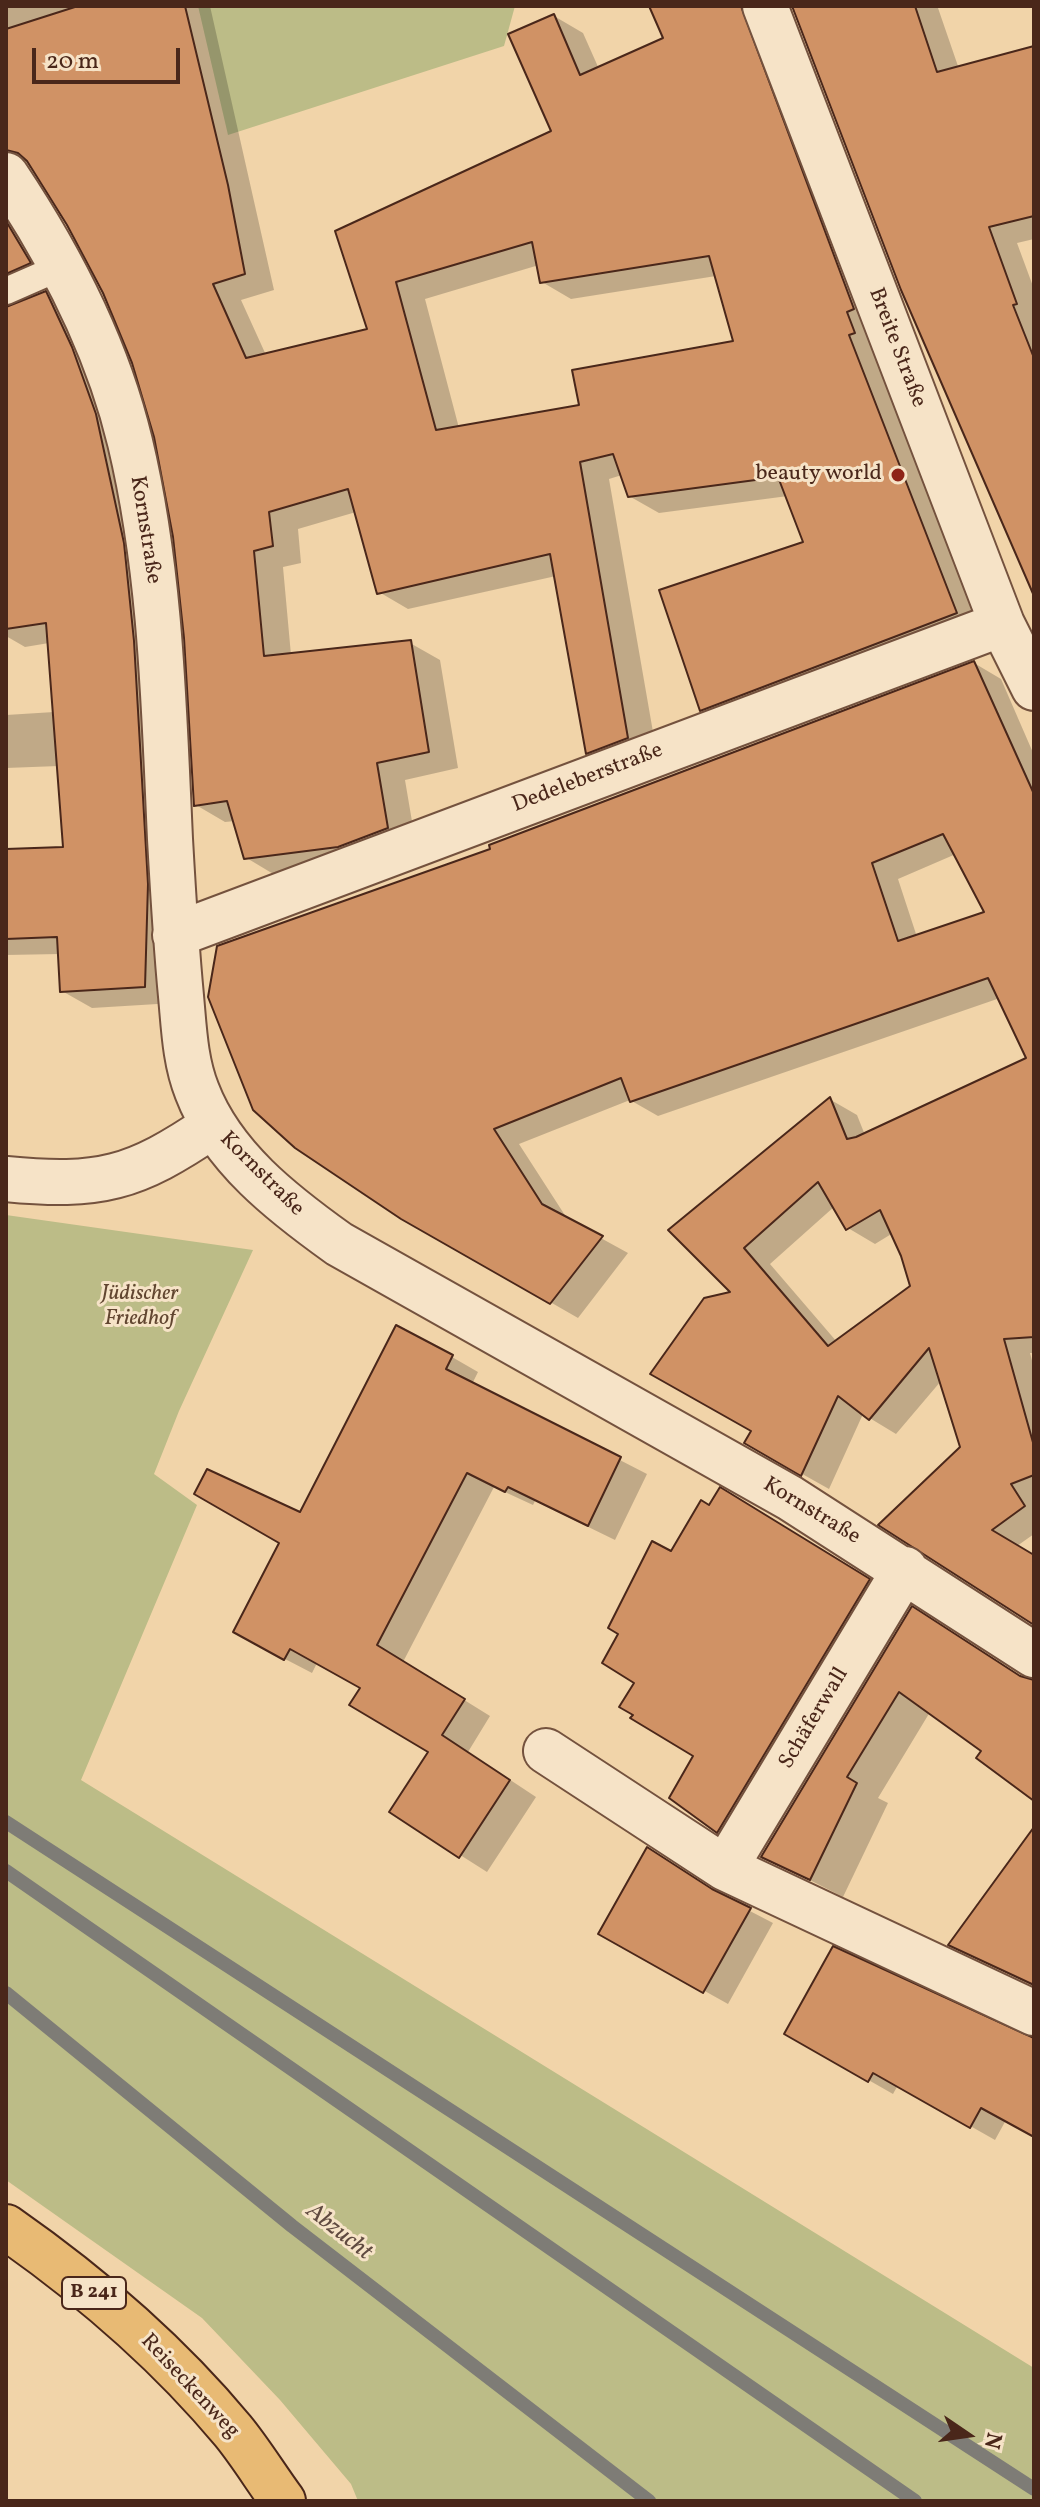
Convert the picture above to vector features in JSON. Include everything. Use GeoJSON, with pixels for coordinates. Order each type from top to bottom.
{"type":"FeatureCollection","features":[{"type":"Feature","properties":{"kind":"main road","name":"Reiseckenweg"},"geometry":{"type":"LineString","coordinates":[[6,2227],[98,2296],[165,2359],[234,2432],[283,2501]]}},
{"type":"Feature","properties":{"kind":"street","name":"Breite Straße"},"geometry":{"type":"LineString","coordinates":[[765,6],[1002,624],[1034,688]]}},
{"type":"Feature","properties":{"kind":"street","name":"Kornstraße"},"geometry":{"type":"LineString","coordinates":[[6,175],[63,266],[100,350],[130,441],[149,546],[163,685],[175,935],[186,1056],[212,1126],[289,1207],[339,1244],[790,1498],[905,1569],[1034,1655]]}},
{"type":"Feature","properties":{"kind":"street","name":"Dedeleberstraße"},"geometry":{"type":"LineString","coordinates":[[175,935],[1002,624]]}},
{"type":"Feature","properties":{"kind":"street"},"geometry":{"type":"LineString","coordinates":[[6,1179],[83,1183],[111,1179],[174,1152],[212,1126]]}},
{"type":"Feature","properties":{"kind":"street","name":"Schäferwall"},"geometry":{"type":"LineString","coordinates":[[725,1868],[905,1569]]}},
{"type":"Feature","properties":{"kind":"street"},"geometry":{"type":"LineString","coordinates":[[546,1751],[725,1868],[1034,2013]]}},
{"type":"Feature","properties":{"kind":"lane"},"geometry":{"type":"LineString","coordinates":[[6,291],[63,266]]}},
{"type":"Feature","properties":{"kind":"green space"},"geometry":{"type":"Polygon","coordinates":[[[198,6],[515,6],[504,46],[228,135],[198,6]]]}},
{"type":"Feature","properties":{"kind":"green space","name":"Jüdischer Friedhof"},"geometry":{"type":"Polygon","coordinates":[[[6,1215],[253,1250],[179,1411],[154,1474],[197,1505],[81,1780],[1034,2368],[1034,2501],[358,2501],[351,2484],[280,2400],[202,2318],[6,2180],[6,1215]]]}},
{"type":"Feature","properties":{"kind":"building"},"geometry":{"type":"Polygon","coordinates":[[[78,6],[185,6],[228,185],[245,274],[213,284],[246,358],[367,329],[335,231],[551,131],[508,34],[554,14],[580,75],[663,38],[649,6],[741,6],[854,309],[847,312],[855,333],[849,335],[957,613],[700,711],[659,590],[803,542],[778,477],[628,497],[613,454],[580,462],[628,738],[586,754],[550,554],[377,594],[348,489],[269,512],[273,546],[254,551],[264,656],[411,640],[429,752],[377,763],[388,828],[338,847],[244,859],[227,801],[194,806],[184,638],[173,537],[154,437],[132,363],[103,293],[67,225],[27,161],[18,153],[6,150],[6,29],[78,6]],[[532,242],[396,282],[436,430],[579,405],[572,370],[733,341],[709,256],[540,283],[532,242]]]}},
{"type":"Feature","properties":{"kind":"building"},"geometry":{"type":"Polygon","coordinates":[[[792,6],[915,6],[937,72],[1034,46],[1034,216],[989,227],[1017,304],[1013,305],[1034,358],[1034,596],[901,290],[792,6]]]}},
{"type":"Feature","properties":{"kind":"building"},"geometry":{"type":"Polygon","coordinates":[[[6,221],[31,263],[6,274],[6,221]]]}},
{"type":"Feature","properties":{"kind":"building"},"geometry":{"type":"Polygon","coordinates":[[[46,291],[72,347],[96,414],[124,543],[134,641],[148,884],[145,987],[60,992],[57,937],[6,939],[6,849],[63,847],[46,623],[6,629],[6,307],[46,291]]]}},
{"type":"Feature","properties":{"kind":"building"},"geometry":{"type":"Polygon","coordinates":[[[974,661],[1034,794],[1034,1337],[1004,1339],[1034,1446],[1034,1475],[1011,1484],[1025,1506],[992,1530],[1034,1555],[1034,1625],[878,1525],[960,1447],[929,1348],[869,1420],[838,1396],[801,1476],[744,1443],[751,1431],[650,1374],[704,1298],[730,1292],[668,1230],[830,1097],[847,1139],[1026,1058],[988,978],[630,1102],[621,1078],[494,1129],[542,1204],[603,1236],[550,1304],[401,1219],[295,1148],[253,1110],[208,997],[217,946],[490,849],[489,845],[974,661]],[[943,834],[872,863],[898,941],[984,912],[943,834]],[[818,1182],[744,1248],[828,1346],[910,1286],[901,1256],[880,1210],[846,1230],[818,1182]]]}},
{"type":"Feature","properties":{"kind":"building"},"geometry":{"type":"Polygon","coordinates":[[[396,1325],[453,1355],[446,1369],[621,1457],[588,1526],[508,1487],[505,1492],[467,1473],[377,1645],[465,1699],[442,1735],[510,1780],[459,1858],[389,1812],[428,1752],[349,1705],[360,1688],[290,1649],[284,1660],[233,1632],[279,1543],[194,1494],[207,1469],[300,1512],[396,1325]]]}},
{"type":"Feature","properties":{"kind":"building"},"geometry":{"type":"Polygon","coordinates":[[[720,1487],[870,1579],[717,1833],[669,1798],[693,1756],[630,1718],[633,1715],[619,1707],[634,1683],[602,1663],[618,1634],[608,1628],[652,1541],[671,1551],[701,1500],[709,1505],[720,1487]]]}},
{"type":"Feature","properties":{"kind":"building"},"geometry":{"type":"Polygon","coordinates":[[[912,1606],[1020,1676],[1034,1680],[1034,1801],[976,1758],[981,1751],[899,1692],[847,1777],[857,1783],[810,1880],[761,1857],[912,1606]]]}},
{"type":"Feature","properties":{"kind":"building"},"geometry":{"type":"Polygon","coordinates":[[[1034,1827],[1034,1985],[948,1945],[1034,1827]]]}},
{"type":"Feature","properties":{"kind":"building"},"geometry":{"type":"Polygon","coordinates":[[[647,1847],[712,1889],[751,1908],[703,1993],[598,1934],[647,1847]]]}},
{"type":"Feature","properties":{"kind":"building"},"geometry":{"type":"Polygon","coordinates":[[[833,1946],[1034,2038],[1034,2137],[981,2108],[970,2128],[873,2073],[868,2082],[784,2034],[833,1946]]]}},
{"type":"Feature","properties":{"kind":"waterway"},"geometry":{"type":"LineString","coordinates":[[6,1822],[1034,2489]]}},
{"type":"Feature","properties":{"kind":"waterway"},"geometry":{"type":"LineString","coordinates":[[6,1871],[915,2501]]}},
{"type":"Feature","properties":{"kind":"waterway","name":"Abzucht"},"geometry":{"type":"LineString","coordinates":[[6,1993],[292,2226],[649,2501]]}},
{"type":"Feature","properties":{"kind":"place","name":"beauty world"},"geometry":{"type":"Point","coordinates":[898,475]}}]}
